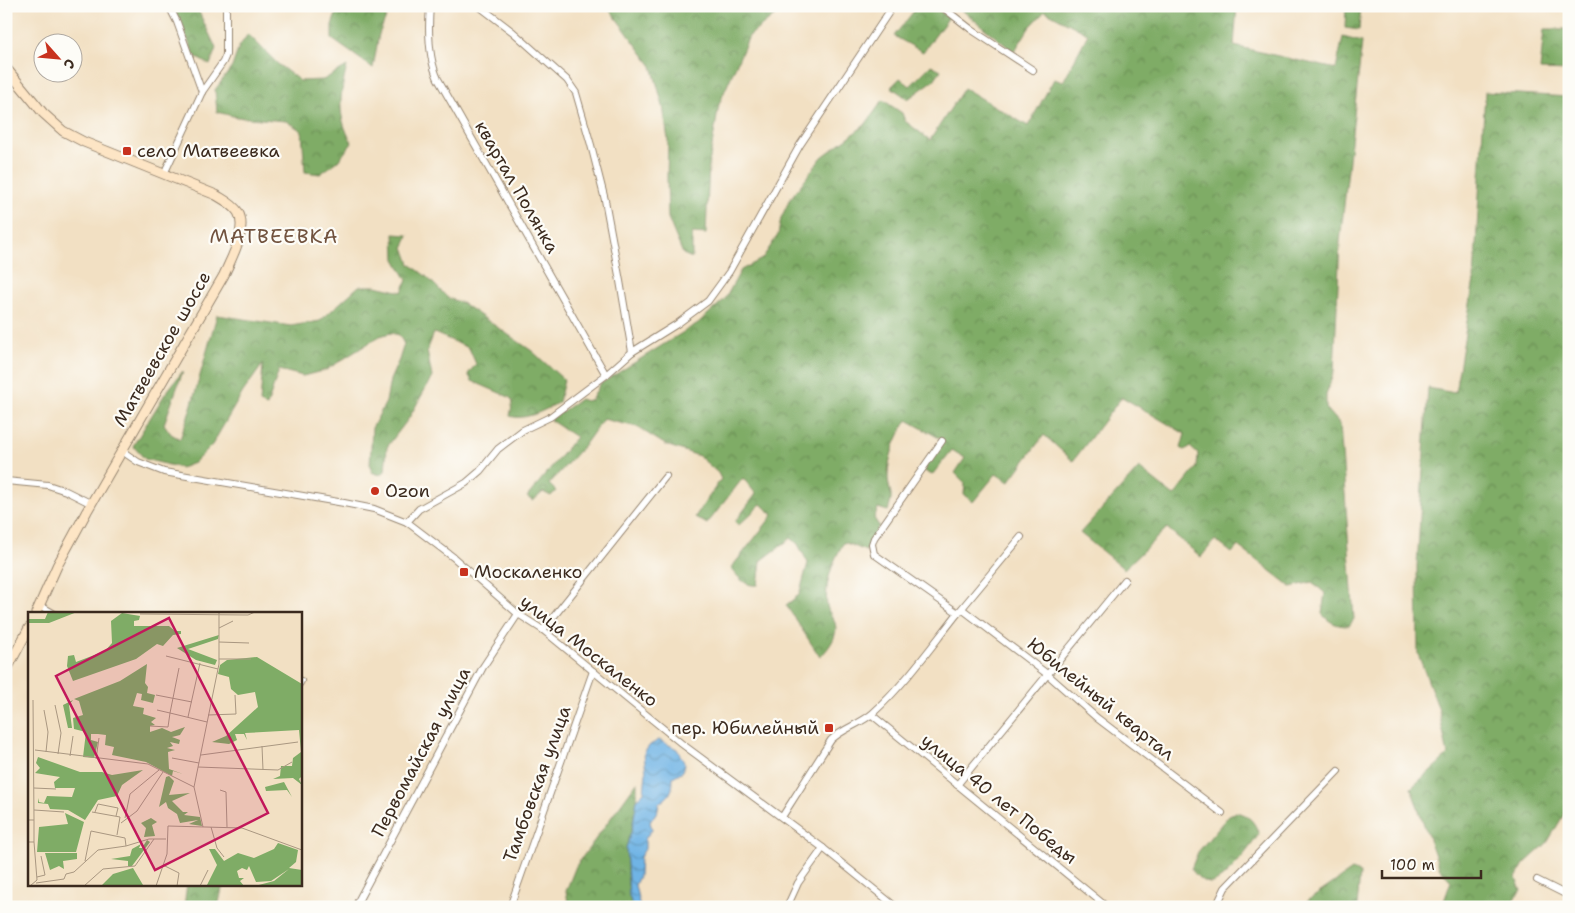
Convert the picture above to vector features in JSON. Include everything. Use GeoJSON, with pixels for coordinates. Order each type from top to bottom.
{"type":"FeatureCollection","features":[{"type":"Feature","properties":{"kind":"main road","name":"Матвеевское шоссе"},"geometry":{"type":"LineString","coordinates":[[6,68],[43,113],[63,131],[84,142],[216,195],[231,204],[239,213],[242,226],[237,246],[224,275],[57,566],[37,609]]}},
{"type":"Feature","properties":{"kind":"main road"},"geometry":{"type":"LineString","coordinates":[[6,671],[28,630]]}},
{"type":"Feature","properties":{"kind":"street"},"geometry":{"type":"LineString","coordinates":[[169,6],[177,22],[202,92]]}},
{"type":"Feature","properties":{"kind":"street"},"geometry":{"type":"LineString","coordinates":[[164,174],[202,92],[223,62],[226,48],[226,6]]}},
{"type":"Feature","properties":{"kind":"street","name":"квартал Полянка"},"geometry":{"type":"LineString","coordinates":[[430,6],[429,24],[433,67],[438,79],[606,375]]}},
{"type":"Feature","properties":{"kind":"street"},"geometry":{"type":"LineString","coordinates":[[479,6],[562,74],[576,93],[604,200],[632,352]]}},
{"type":"Feature","properties":{"kind":"street"},"geometry":{"type":"LineString","coordinates":[[407,522],[419,509],[466,483],[480,471],[498,449],[523,430],[550,417],[606,375],[632,352],[654,340],[708,301],[720,286],[800,145],[893,6]]}},
{"type":"Feature","properties":{"kind":"street"},"geometry":{"type":"LineString","coordinates":[[941,6],[972,30],[1033,70]]}},
{"type":"Feature","properties":{"kind":"street","name":"Юбилейный квартал"},"geometry":{"type":"LineString","coordinates":[[942,441],[874,538],[872,550],[877,557],[960,611],[1048,674],[1097,718],[1222,813]]}},
{"type":"Feature","properties":{"kind":"street","name":"улица Москаленко"},"geometry":{"type":"LineString","coordinates":[[124,447],[138,462],[164,472],[374,509],[407,522],[453,557],[518,614],[543,630],[682,744],[823,848],[896,907]]}},
{"type":"Feature","properties":{"kind":"street"},"geometry":{"type":"LineString","coordinates":[[543,630],[666,476]]}},
{"type":"Feature","properties":{"kind":"street"},"geometry":{"type":"LineString","coordinates":[[6,481],[48,485],[66,491],[92,504]]}},
{"type":"Feature","properties":{"kind":"street"},"geometry":{"type":"LineString","coordinates":[[782,817],[831,740],[837,734],[872,715],[907,676],[1021,537]]}},
{"type":"Feature","properties":{"kind":"street"},"geometry":{"type":"LineString","coordinates":[[957,785],[1125,580]]}},
{"type":"Feature","properties":{"kind":"street","name":"Первомайская улица"},"geometry":{"type":"LineString","coordinates":[[355,907],[483,666],[518,614]]}},
{"type":"Feature","properties":{"kind":"street","name":"Тамбовская улица"},"geometry":{"type":"LineString","coordinates":[[510,907],[593,671]]}},
{"type":"Feature","properties":{"kind":"street","name":"улица 40 лет Победы"},"geometry":{"type":"LineString","coordinates":[[872,715],[1108,907]]}},
{"type":"Feature","properties":{"kind":"street"},"geometry":{"type":"LineString","coordinates":[[1216,907],[1225,888],[1338,771]]}},
{"type":"Feature","properties":{"kind":"street"},"geometry":{"type":"LineString","coordinates":[[787,907],[798,883],[823,848]]}},
{"type":"Feature","properties":{"kind":"street"},"geometry":{"type":"LineString","coordinates":[[1537,880],[1569,896]]}},
{"type":"Feature","properties":{"kind":"green space"},"geometry":{"type":"Polygon","coordinates":[[[173,6],[196,6],[216,48],[210,65],[195,57],[173,6]]]}},
{"type":"Feature","properties":{"kind":"green space"},"geometry":{"type":"Polygon","coordinates":[[[339,6],[391,6],[379,34],[373,68],[332,39],[332,25],[339,6]]]}},
{"type":"Feature","properties":{"kind":"green space"},"geometry":{"type":"Polygon","coordinates":[[[607,6],[787,6],[749,36],[719,104],[709,164],[706,234],[692,233],[692,258],[683,254],[668,218],[668,140],[663,106],[652,66],[607,6]]]}},
{"type":"Feature","properties":{"kind":"green space"},"geometry":{"type":"Polygon","coordinates":[[[918,6],[931,6],[949,17],[923,52],[894,36],[918,6]]]}},
{"type":"Feature","properties":{"kind":"green space"},"geometry":{"type":"Polygon","coordinates":[[[957,6],[1110,6],[1113,8],[1114,6],[1237,6],[1234,46],[1336,69],[1343,37],[1362,42],[1340,242],[1334,371],[1326,395],[1326,408],[1340,424],[1354,619],[1349,626],[1334,623],[1322,614],[1325,593],[1312,582],[1291,587],[1238,546],[1232,553],[1215,540],[1201,557],[1167,528],[1124,569],[1080,533],[1139,468],[1174,496],[1197,467],[1198,454],[1190,447],[1184,450],[1181,448],[1185,434],[1122,397],[1073,461],[1044,435],[1009,482],[996,474],[973,502],[964,494],[965,483],[955,473],[965,458],[952,450],[932,475],[923,470],[943,440],[907,420],[891,454],[888,482],[891,496],[888,511],[878,508],[874,518],[879,526],[866,551],[844,542],[833,565],[826,597],[836,628],[834,637],[820,657],[786,605],[799,595],[808,563],[798,544],[791,538],[761,561],[758,585],[746,583],[731,568],[773,515],[761,504],[739,525],[735,522],[756,494],[743,478],[707,524],[695,517],[721,479],[718,473],[699,456],[666,445],[637,427],[603,419],[586,443],[549,484],[556,491],[551,496],[543,492],[533,501],[527,497],[576,437],[550,420],[580,399],[586,401],[592,399],[600,384],[698,323],[725,299],[741,270],[762,259],[778,235],[781,218],[790,199],[822,157],[865,125],[883,100],[902,113],[905,121],[930,140],[964,88],[1028,126],[1054,79],[1063,82],[1088,34],[1045,11],[1029,28],[1014,52],[957,6]]]}},
{"type":"Feature","properties":{"kind":"green space"},"geometry":{"type":"Polygon","coordinates":[[[1346,6],[1361,6],[1359,30],[1345,28],[1346,6]]]}},
{"type":"Feature","properties":{"kind":"green space"},"geometry":{"type":"Polygon","coordinates":[[[1544,29],[1569,29],[1569,71],[1540,70],[1544,29]]]}},
{"type":"Feature","properties":{"kind":"green space"},"geometry":{"type":"Polygon","coordinates":[[[248,34],[279,65],[300,81],[323,80],[347,66],[341,105],[343,123],[352,143],[338,161],[320,174],[305,172],[302,131],[286,121],[237,117],[217,112],[215,90],[232,67],[239,47],[248,34]]]}},
{"type":"Feature","properties":{"kind":"green space"},"geometry":{"type":"Polygon","coordinates":[[[931,65],[941,70],[934,80],[908,99],[891,87],[900,78],[910,86],[931,65]]]}},
{"type":"Feature","properties":{"kind":"green space"},"geometry":{"type":"Polygon","coordinates":[[[1485,92],[1569,97],[1569,798],[1563,816],[1547,843],[1524,864],[1516,878],[1521,891],[1507,907],[1442,907],[1451,881],[1439,867],[1411,788],[1448,755],[1438,707],[1418,654],[1417,566],[1428,388],[1455,393],[1474,280],[1485,92]]]}},
{"type":"Feature","properties":{"kind":"green space"},"geometry":{"type":"Polygon","coordinates":[[[394,234],[408,235],[404,247],[410,264],[427,277],[448,298],[462,303],[532,351],[564,380],[559,402],[529,416],[510,416],[513,401],[509,397],[472,381],[468,374],[476,364],[469,348],[434,333],[427,351],[432,377],[409,418],[387,447],[384,473],[376,474],[372,472],[370,466],[372,428],[386,402],[390,380],[404,344],[399,335],[391,333],[380,336],[326,370],[303,376],[279,370],[267,406],[260,403],[263,364],[243,392],[212,445],[194,463],[181,468],[145,459],[133,446],[165,394],[183,371],[164,424],[171,434],[180,439],[190,411],[217,315],[291,326],[320,321],[359,286],[376,286],[402,292],[407,280],[395,259],[394,234]]]}},
{"type":"Feature","properties":{"kind":"green space"},"geometry":{"type":"Polygon","coordinates":[[[637,782],[637,800],[632,829],[626,848],[629,896],[633,907],[569,907],[566,891],[576,866],[637,782]]]}},
{"type":"Feature","properties":{"kind":"green space"},"geometry":{"type":"Polygon","coordinates":[[[1236,812],[1245,815],[1251,820],[1259,834],[1237,863],[1222,877],[1216,882],[1204,881],[1191,869],[1198,852],[1229,815],[1236,812]]]}},
{"type":"Feature","properties":{"kind":"green space"},"geometry":{"type":"Polygon","coordinates":[[[1352,870],[1360,873],[1357,907],[1299,907],[1352,870]]]}},
{"type":"Feature","properties":{"kind":"green space"},"geometry":{"type":"Polygon","coordinates":[[[187,886],[223,886],[218,907],[184,907],[187,886]]]}},
{"type":"Feature","properties":{"kind":"water"},"geometry":{"type":"Polygon","coordinates":[[[659,740],[677,749],[685,764],[683,771],[673,777],[670,792],[659,803],[658,810],[650,822],[652,829],[645,839],[645,849],[640,857],[639,876],[635,885],[640,907],[633,907],[629,896],[626,848],[632,829],[637,800],[644,792],[646,773],[644,753],[650,745],[659,740]]]}},
{"type":"Feature","properties":{"kind":"place","name":"село Матвеевка"},"geometry":{"type":"Point","coordinates":[127,151]}},
{"type":"Feature","properties":{"kind":"place","name":"Ozon"},"geometry":{"type":"Point","coordinates":[375,491]}},
{"type":"Feature","properties":{"kind":"place","name":"Москаленко"},"geometry":{"type":"Point","coordinates":[464,572]}},
{"type":"Feature","properties":{"kind":"place","name":"пер. Юбилейный"},"geometry":{"type":"Point","coordinates":[829,728]}},
{"type":"Feature","properties":{"kind":"district","name":"МАТВЕЕВКА"},"geometry":{"type":"Point","coordinates":[274,236]}}]}
